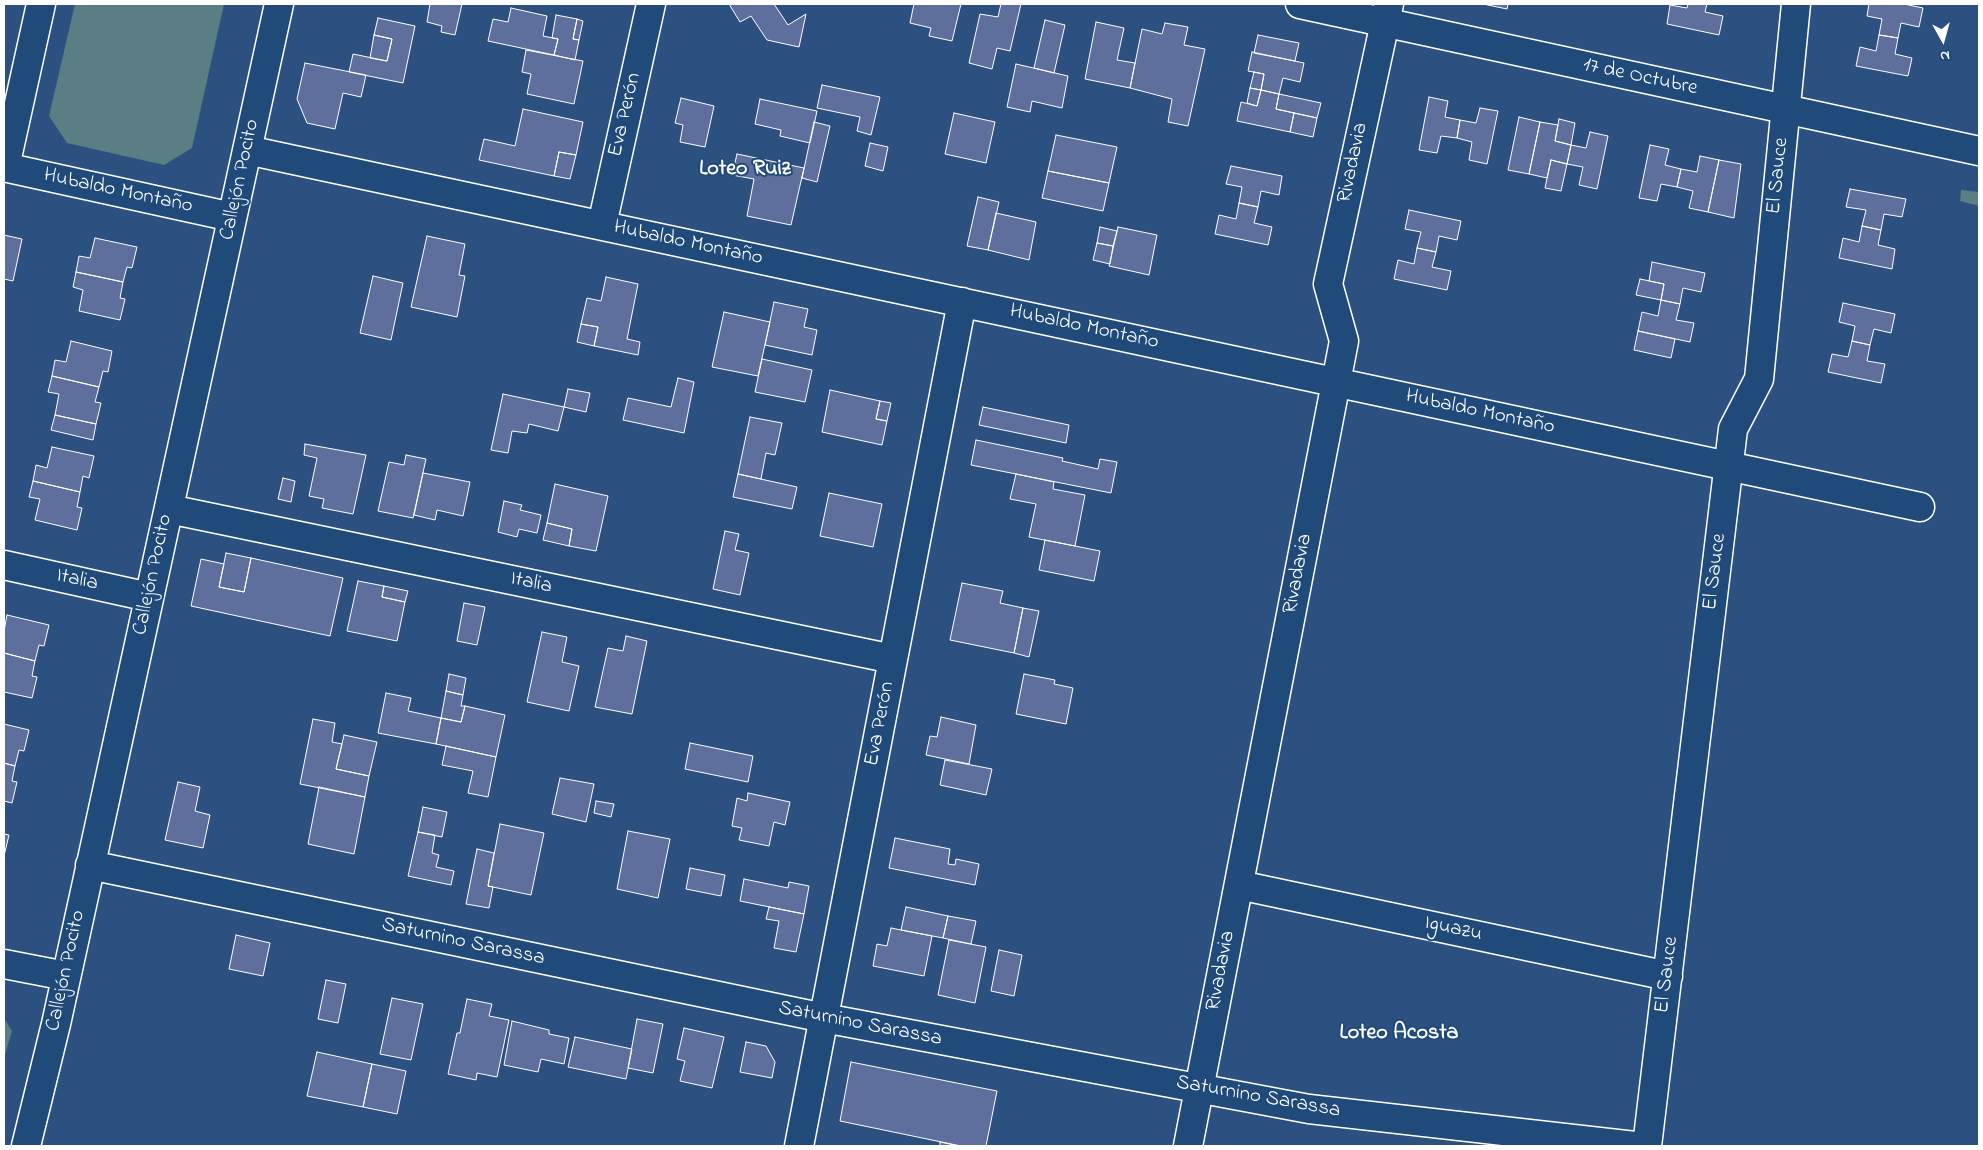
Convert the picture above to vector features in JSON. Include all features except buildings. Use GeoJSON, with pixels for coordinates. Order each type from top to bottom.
{"type":"FeatureCollection","features":[{"type":"Feature","properties":{"kind":"street"},"geometry":{"type":"LineString","coordinates":[[4,167],[41,4]]}},
{"type":"Feature","properties":{"kind":"street","name":"Callejón Pocito"},"geometry":{"type":"LineString","coordinates":[[26,1146],[66,976],[279,4]]}},
{"type":"Feature","properties":{"kind":"street","name":"Eva Perón"},"geometry":{"type":"LineString","coordinates":[[602,226],[651,4]]}},
{"type":"Feature","properties":{"kind":"street","name":"17 de Octubre"},"geometry":{"type":"LineString","coordinates":[[1300,4],[1387,13],[1786,110],[1979,151]]}},
{"type":"Feature","properties":{"kind":"street","name":"El Sauce"},"geometry":{"type":"LineString","coordinates":[[1648,1146],[1733,429],[1759,379],[1796,4]]}},
{"type":"Feature","properties":{"kind":"street","name":"Rivadavia"},"geometry":{"type":"LineString","coordinates":[[1188,1146],[1344,341],[1328,284],[1387,13]]}},
{"type":"Feature","properties":{"kind":"street","name":"Hubaldo Montaño"},"geometry":{"type":"LineString","coordinates":[[247,150],[1920,508]]}},
{"type":"Feature","properties":{"kind":"street","name":"Hubaldo Montaño"},"geometry":{"type":"LineString","coordinates":[[4,167],[232,216]]}},
{"type":"Feature","properties":{"kind":"street","name":"Eva Perón"},"geometry":{"type":"LineString","coordinates":[[799,1146],[962,302]]}},
{"type":"Feature","properties":{"kind":"street","name":"Italia"},"geometry":{"type":"LineString","coordinates":[[169,509],[893,659]]}},
{"type":"Feature","properties":{"kind":"street","name":"Italia"},"geometry":{"type":"LineString","coordinates":[[4,565],[149,597]]}},
{"type":"Feature","properties":{"kind":"street","name":"Saturnino Sarassa"},"geometry":{"type":"LineString","coordinates":[[90,864],[824,1018],[1199,1089],[1309,1109],[1635,1146]]}},
{"type":"Feature","properties":{"kind":"street","name":"Iguazu"},"geometry":{"type":"LineString","coordinates":[[1239,885],[1668,976]]}},
{"type":"Feature","properties":{"kind":"street"},"geometry":{"type":"LineString","coordinates":[[4,964],[66,976]]}},
{"type":"Feature","properties":{"kind":"green space"},"geometry":{"type":"Polygon","coordinates":[[[75,4],[224,4],[192,148],[164,165],[67,143],[49,116],[75,4]]]}},
{"type":"Feature","properties":{"kind":"green space"},"geometry":{"type":"Polygon","coordinates":[[[1961,190],[1979,192],[1979,206],[1960,201],[1961,190]]]}},
{"type":"Feature","properties":{"kind":"green space"},"geometry":{"type":"Polygon","coordinates":[[[4,1018],[12,1031],[4,1058],[4,1018]]]}},
{"type":"Feature","properties":{"kind":"district","name":"Loteo Ruiz"},"geometry":{"type":"Point","coordinates":[745,170]}},
{"type":"Feature","properties":{"kind":"district","name":"Loteo Acosta"},"geometry":{"type":"Point","coordinates":[1399,1034]}}]}
